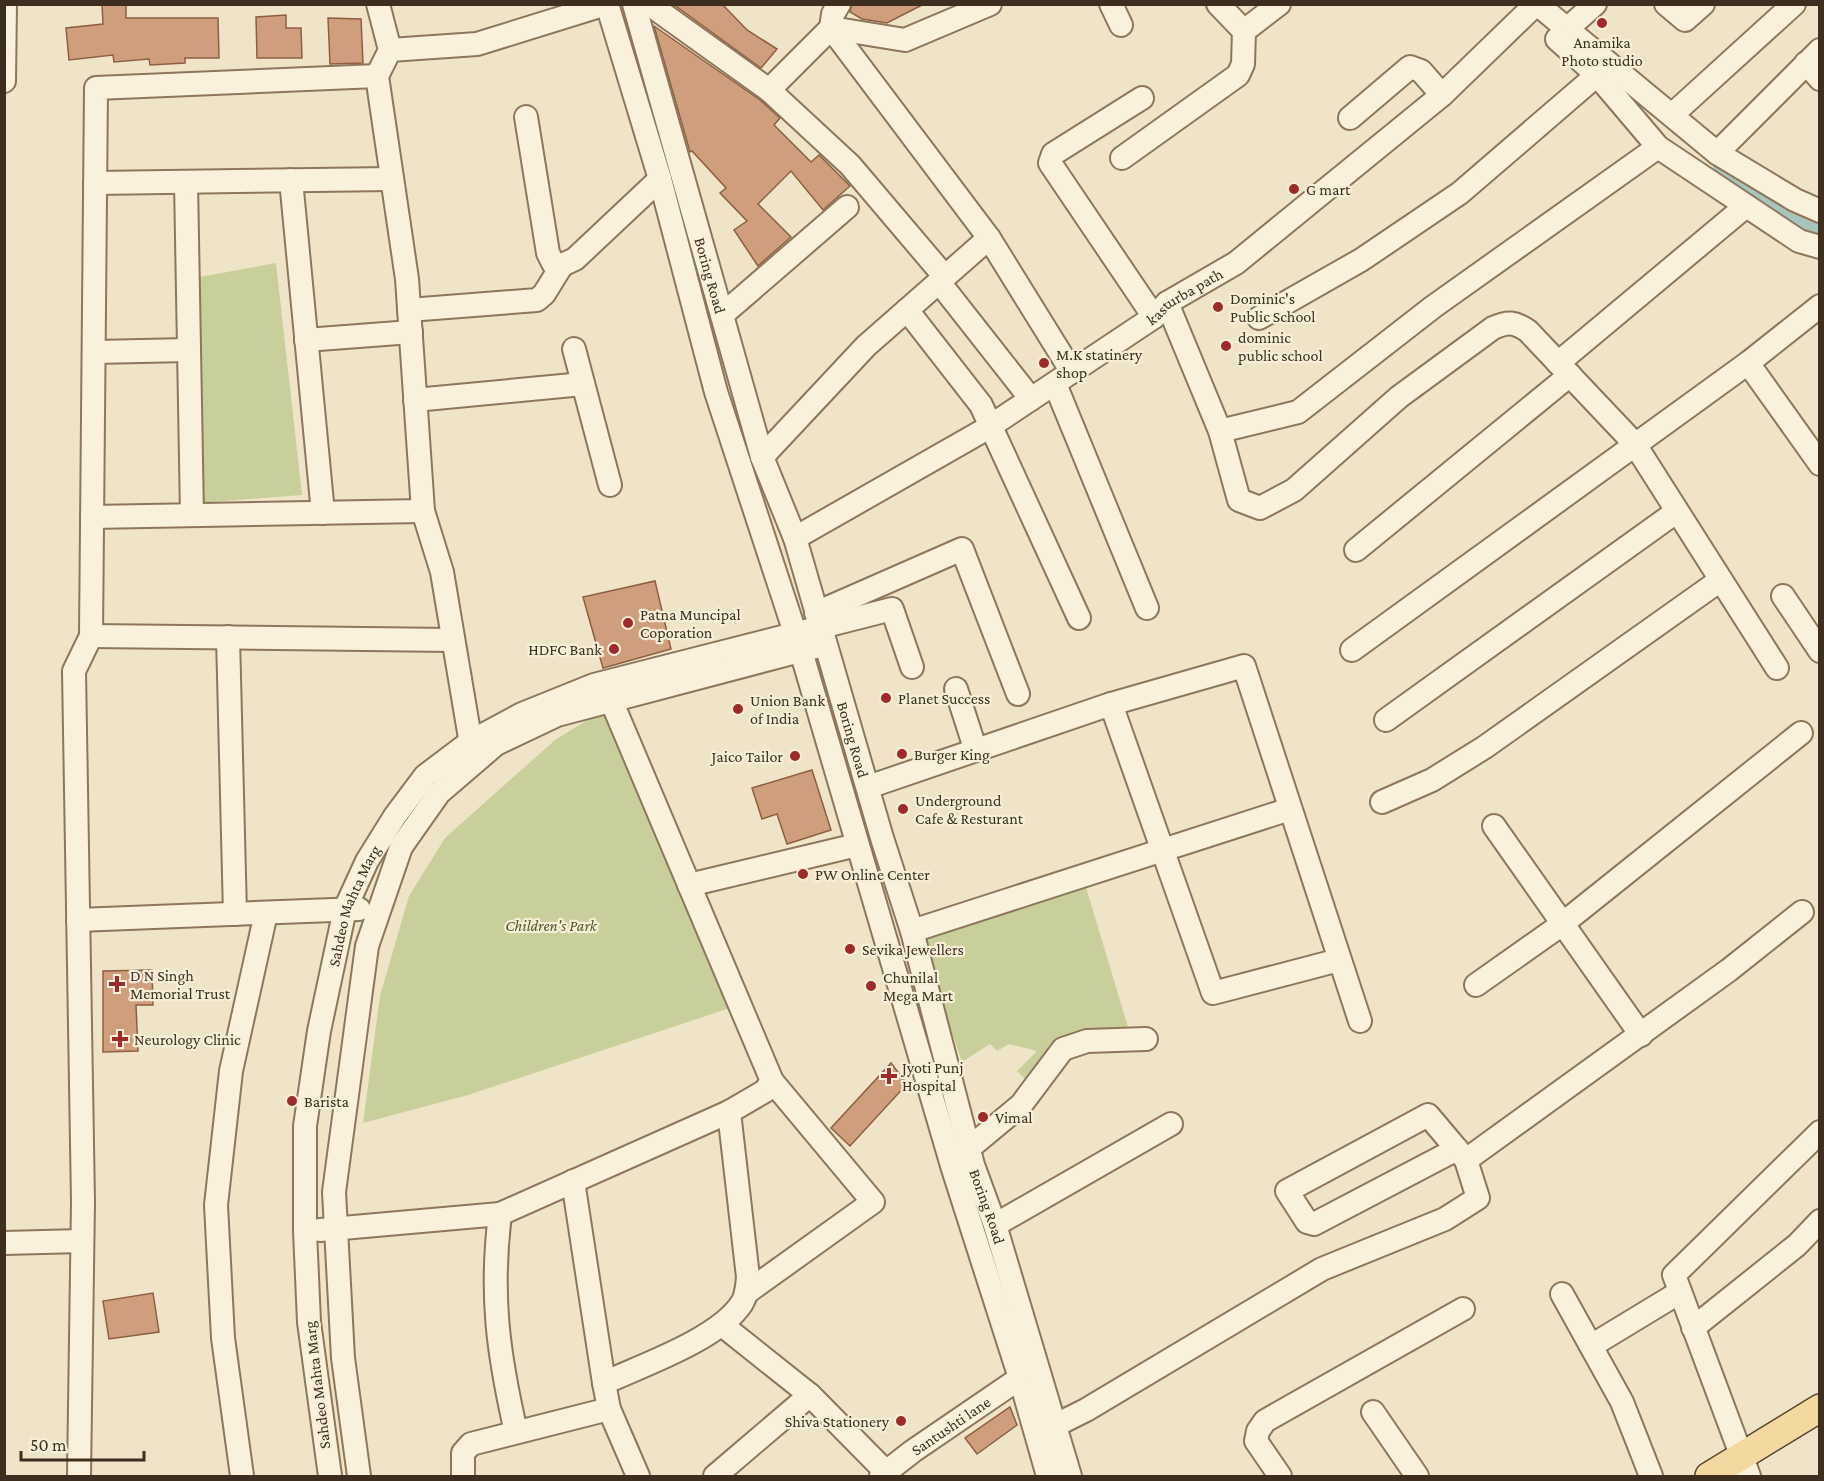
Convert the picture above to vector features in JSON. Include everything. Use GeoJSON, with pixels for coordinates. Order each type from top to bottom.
{"type":"FeatureCollection","features":[{"type":"Feature","properties":{"kind":"main road"},"geometry":{"type":"LineString","coordinates":[[1709,1476],[1745,1467],[1820,1408]]}},
{"type":"Feature","properties":{"kind":"street"},"geometry":{"type":"LineString","coordinates":[[4,81],[5,4]]}},
{"type":"Feature","properties":{"kind":"street"},"geometry":{"type":"LineString","coordinates":[[378,4],[390,50],[377,76],[410,321],[423,511],[442,572],[472,753]]}},
{"type":"Feature","properties":{"kind":"street"},"geometry":{"type":"LineString","coordinates":[[390,50],[477,44],[607,4],[660,179],[716,392],[797,642],[857,845],[959,1152],[1020,1378],[1044,1430],[1047,1476]]}},
{"type":"Feature","properties":{"kind":"street","name":"Boring Road"},"geometry":{"type":"LineString","coordinates":[[634,4],[762,457],[795,538],[912,931],[959,1152],[994,1225],[1044,1430],[1070,1476]]}},
{"type":"Feature","properties":{"kind":"street"},"geometry":{"type":"LineString","coordinates":[[649,4],[769,90],[850,165],[942,280],[1031,399]]}},
{"type":"Feature","properties":{"kind":"street"},"geometry":{"type":"LineString","coordinates":[[769,90],[831,28],[833,14],[839,4]]}},
{"type":"Feature","properties":{"kind":"street"},"geometry":{"type":"LineString","coordinates":[[831,28],[905,40],[990,4]]}},
{"type":"Feature","properties":{"kind":"street"},"geometry":{"type":"LineString","coordinates":[[1111,4],[1121,25]]}},
{"type":"Feature","properties":{"kind":"street"},"geometry":{"type":"LineString","coordinates":[[1122,158],[1238,75],[1243,64],[1244,31],[1218,4]]}},
{"type":"Feature","properties":{"kind":"street"},"geometry":{"type":"LineString","coordinates":[[1244,31],[1279,4]]}},
{"type":"Feature","properties":{"kind":"street"},"geometry":{"type":"LineString","coordinates":[[1567,29],[1595,4]]}},
{"type":"Feature","properties":{"kind":"street"},"geometry":{"type":"LineString","coordinates":[[1666,4],[1685,20],[1703,4]]}},
{"type":"Feature","properties":{"kind":"street"},"geometry":{"type":"LineString","coordinates":[[1673,114],[1794,4]]}},
{"type":"Feature","properties":{"kind":"street"},"geometry":{"type":"LineString","coordinates":[[1534,8],[1567,29],[1673,114],[1717,153],[1795,200],[1820,211]]}},
{"type":"Feature","properties":{"kind":"street"},"geometry":{"type":"LineString","coordinates":[[1534,8],[1597,75],[1658,147],[1799,241],[1820,247]]}},
{"type":"Feature","properties":{"kind":"street","name":"kasturba path"},"geometry":{"type":"LineString","coordinates":[[795,538],[991,426],[1161,310],[1236,263],[1442,95],[1534,8]]}},
{"type":"Feature","properties":{"kind":"street"},"geometry":{"type":"LineString","coordinates":[[831,28],[989,238],[1063,378],[1148,608]]}},
{"type":"Feature","properties":{"kind":"street"},"geometry":{"type":"LineString","coordinates":[[1717,153],[1815,64]]}},
{"type":"Feature","properties":{"kind":"street"},"geometry":{"type":"LineString","coordinates":[[1350,118],[1410,67],[1421,72],[1442,95]]}},
{"type":"Feature","properties":{"kind":"street"},"geometry":{"type":"LineString","coordinates":[[1259,318],[1360,260],[1460,193],[1597,75]]}},
{"type":"Feature","properties":{"kind":"street"},"geometry":{"type":"LineString","coordinates":[[79,1476],[82,1241],[74,671],[91,636],[96,88],[377,76]]}},
{"type":"Feature","properties":{"kind":"street"},"geometry":{"type":"LineString","coordinates":[[1142,98],[1053,154],[1050,163],[1161,310],[1220,431],[1239,500],[1260,508],[1277,502],[1294,490],[1400,397],[1503,323],[1511,322],[1528,331],[1634,443],[1719,581],[1777,668]]}},
{"type":"Feature","properties":{"kind":"street"},"geometry":{"type":"LineString","coordinates":[[526,117],[549,259],[562,265]]}},
{"type":"Feature","properties":{"kind":"street"},"geometry":{"type":"LineString","coordinates":[[1220,431],[1298,412],[1433,307],[1658,147]]}},
{"type":"Feature","properties":{"kind":"street"},"geometry":{"type":"LineString","coordinates":[[95,183],[392,179]]}},
{"type":"Feature","properties":{"kind":"street"},"geometry":{"type":"LineString","coordinates":[[306,340],[537,300],[544,294],[562,265],[575,259],[660,179]]}},
{"type":"Feature","properties":{"kind":"street"},"geometry":{"type":"LineString","coordinates":[[291,180],[323,513]]}},
{"type":"Feature","properties":{"kind":"street"},"geometry":{"type":"LineString","coordinates":[[186,182],[192,515]]}},
{"type":"Feature","properties":{"kind":"street"},"geometry":{"type":"LineString","coordinates":[[1356,550],[1564,369],[1746,206]]}},
{"type":"Feature","properties":{"kind":"street"},"geometry":{"type":"LineString","coordinates":[[722,315],[848,207]]}},
{"type":"Feature","properties":{"kind":"street"},"geometry":{"type":"LineString","coordinates":[[762,457],[866,346],[989,238]]}},
{"type":"Feature","properties":{"kind":"street"},"geometry":{"type":"LineString","coordinates":[[1352,650],[1634,443],[1748,363],[1820,306]]}},
{"type":"Feature","properties":{"kind":"street"},"geometry":{"type":"LineString","coordinates":[[907,310],[976,397],[1079,618]]}},
{"type":"Feature","properties":{"kind":"street"},"geometry":{"type":"LineString","coordinates":[[574,349],[610,485]]}},
{"type":"Feature","properties":{"kind":"street"},"geometry":{"type":"LineString","coordinates":[[94,352],[189,351]]}},
{"type":"Feature","properties":{"kind":"street"},"geometry":{"type":"LineString","coordinates":[[1748,363],[1820,464]]}},
{"type":"Feature","properties":{"kind":"street"},"geometry":{"type":"LineString","coordinates":[[415,400],[583,384]]}},
{"type":"Feature","properties":{"kind":"street"},"geometry":{"type":"LineString","coordinates":[[92,517],[423,511]]}},
{"type":"Feature","properties":{"kind":"street"},"geometry":{"type":"LineString","coordinates":[[1386,720],[1676,512]]}},
{"type":"Feature","properties":{"kind":"street"},"geometry":{"type":"LineString","coordinates":[[821,628],[962,549],[1018,694]]}},
{"type":"Feature","properties":{"kind":"street"},"geometry":{"type":"LineString","coordinates":[[1382,802],[1432,780],[1485,747],[1719,581]]}},
{"type":"Feature","properties":{"kind":"street"},"geometry":{"type":"LineString","coordinates":[[1783,596],[1820,651]]}},
{"type":"Feature","properties":{"kind":"street"},"geometry":{"type":"LineString","coordinates":[[821,628],[892,609],[912,667]]}},
{"type":"Feature","properties":{"kind":"street","name":"Sahdeo Mahta Marg"},"geometry":{"type":"LineString","coordinates":[[330,1476],[309,1323],[305,1231],[305,1126],[319,1031],[345,909],[367,861],[395,816],[425,776],[557,714],[611,700],[797,642],[821,628]]}},
{"type":"Feature","properties":{"kind":"street"},"geometry":{"type":"LineString","coordinates":[[91,636],[453,640]]}},
{"type":"Feature","properties":{"kind":"street"},"geometry":{"type":"LineString","coordinates":[[228,637],[235,914]]}},
{"type":"Feature","properties":{"kind":"street","name":"Sahdeo Mahta Marg"},"geometry":{"type":"LineString","coordinates":[[359,1476],[343,1358],[334,1192],[367,946],[401,847],[439,793],[472,753],[522,714],[594,685],[797,642]]}},
{"type":"Feature","properties":{"kind":"street"},"geometry":{"type":"LineString","coordinates":[[868,787],[975,748],[1112,704],[1244,666],[1360,1021]]}},
{"type":"Feature","properties":{"kind":"street"},"geometry":{"type":"LineString","coordinates":[[956,689],[975,748]]}},
{"type":"Feature","properties":{"kind":"street"},"geometry":{"type":"LineString","coordinates":[[611,700],[772,1081],[873,1202],[746,1293]]}},
{"type":"Feature","properties":{"kind":"street"},"geometry":{"type":"LineString","coordinates":[[1112,704],[1213,993],[1339,960]]}},
{"type":"Feature","properties":{"kind":"street"},"geometry":{"type":"LineString","coordinates":[[1476,985],[1561,925],[1801,733]]}},
{"type":"Feature","properties":{"kind":"street"},"geometry":{"type":"LineString","coordinates":[[912,931],[1290,808]]}},
{"type":"Feature","properties":{"kind":"street"},"geometry":{"type":"LineString","coordinates":[[1494,826],[1561,925],[1641,1035]]}},
{"type":"Feature","properties":{"kind":"street"},"geometry":{"type":"LineString","coordinates":[[689,885],[857,845]]}},
{"type":"Feature","properties":{"kind":"street"},"geometry":{"type":"LineString","coordinates":[[78,920],[380,908]]}},
{"type":"Feature","properties":{"kind":"street"},"geometry":{"type":"LineString","coordinates":[[242,1476],[223,1338],[216,1205],[231,1071],[266,912]]}},
{"type":"Feature","properties":{"kind":"street"},"geometry":{"type":"LineString","coordinates":[[1044,1430],[1086,1410],[1322,1269],[1445,1219],[1478,1198],[1461,1155],[1428,1115],[1287,1191],[1307,1222],[1314,1224],[1461,1155],[1641,1035],[1802,912]]}},
{"type":"Feature","properties":{"kind":"street"},"geometry":{"type":"LineString","coordinates":[[959,1152],[1022,1105],[1063,1049],[1087,1041],[1146,1039]]}},
{"type":"Feature","properties":{"kind":"street"},"geometry":{"type":"LineString","coordinates":[[305,1231],[500,1214],[729,1112],[765,1091],[772,1081]]}},
{"type":"Feature","properties":{"kind":"street"},"geometry":{"type":"LineString","coordinates":[[604,1383],[708,1334],[722,1325],[742,1302],[748,1277],[729,1112]]}},
{"type":"Feature","properties":{"kind":"street"},"geometry":{"type":"LineString","coordinates":[[994,1225],[1171,1124]]}},
{"type":"Feature","properties":{"kind":"street"},"geometry":{"type":"LineString","coordinates":[[1745,1467],[1674,1275],[1817,1140]]}},
{"type":"Feature","properties":{"kind":"street"},"geometry":{"type":"LineString","coordinates":[[573,1181],[609,1409],[638,1476]]}},
{"type":"Feature","properties":{"kind":"street"},"geometry":{"type":"LineString","coordinates":[[500,1214],[493,1292],[500,1356],[516,1432]]}},
{"type":"Feature","properties":{"kind":"street"},"geometry":{"type":"LineString","coordinates":[[1693,1328],[1797,1245],[1820,1221]]}},
{"type":"Feature","properties":{"kind":"street"},"geometry":{"type":"LineString","coordinates":[[4,1243],[82,1241]]}},
{"type":"Feature","properties":{"kind":"street"},"geometry":{"type":"LineString","coordinates":[[1591,1346],[1680,1292]]}},
{"type":"Feature","properties":{"kind":"street"},"geometry":{"type":"LineString","coordinates":[[1562,1294],[1622,1402],[1651,1476]]}},
{"type":"Feature","properties":{"kind":"street"},"geometry":{"type":"LineString","coordinates":[[1280,1476],[1256,1441],[1258,1431],[1265,1421],[1463,1308]]}},
{"type":"Feature","properties":{"kind":"street"},"geometry":{"type":"LineString","coordinates":[[722,1325],[810,1395],[890,1473]]}},
{"type":"Feature","properties":{"kind":"street","name":"Santushti lane"},"geometry":{"type":"LineString","coordinates":[[890,1473],[1020,1378]]}},
{"type":"Feature","properties":{"kind":"street"},"geometry":{"type":"LineString","coordinates":[[715,1476],[810,1395]]}},
{"type":"Feature","properties":{"kind":"street"},"geometry":{"type":"LineString","coordinates":[[463,1476],[463,1454],[471,1444],[609,1409]]}},
{"type":"Feature","properties":{"kind":"street"},"geometry":{"type":"LineString","coordinates":[[1373,1412],[1417,1476]]}},
{"type":"Feature","properties":{"kind":"green space"},"geometry":{"type":"Polygon","coordinates":[[[276,263],[302,495],[199,503],[200,277],[276,263]]]}},
{"type":"Feature","properties":{"kind":"green space","name":"Children's Park"},"geometry":{"type":"Polygon","coordinates":[[[607,708],[733,1007],[468,1095],[363,1123],[380,996],[409,896],[445,838],[555,740],[607,708]]]}},
{"type":"Feature","properties":{"kind":"green space"},"geometry":{"type":"Polygon","coordinates":[[[1085,884],[1131,1037],[1087,1037],[1031,1085],[1017,1071],[1037,1051],[1009,1044],[997,1051],[990,1044],[962,1062],[917,933],[1085,884]]]}},
{"type":"Feature","properties":{"kind":"building"},"geometry":{"type":"Polygon","coordinates":[[[102,4],[126,4],[126,18],[218,18],[219,58],[185,58],[185,63],[150,65],[149,59],[114,62],[113,55],[69,60],[66,28],[103,24],[102,4]]]}},
{"type":"Feature","properties":{"kind":"building"},"geometry":{"type":"Polygon","coordinates":[[[673,4],[722,4],[747,30],[777,49],[761,68],[673,4]]]}},
{"type":"Feature","properties":{"kind":"building"},"geometry":{"type":"Polygon","coordinates":[[[852,4],[924,4],[887,23],[862,19],[850,12],[852,4]]]}},
{"type":"Feature","properties":{"kind":"building"},"geometry":{"type":"Polygon","coordinates":[[[286,15],[286,28],[301,28],[302,58],[257,58],[256,17],[286,15]]]}},
{"type":"Feature","properties":{"kind":"building"},"geometry":{"type":"Polygon","coordinates":[[[328,18],[361,19],[363,63],[330,64],[328,18]]]}},
{"type":"Feature","properties":{"kind":"building"},"geometry":{"type":"Polygon","coordinates":[[[654,26],[760,100],[780,118],[774,125],[811,162],[819,155],[850,186],[823,210],[791,171],[758,204],[791,237],[758,266],[734,230],[747,221],[720,193],[726,188],[692,151],[690,152],[654,26]]]}},
{"type":"Feature","properties":{"kind":"building","name":"Patna Muncipal Coporation"},"geometry":{"type":"Polygon","coordinates":[[[655,581],[671,649],[603,668],[583,597],[655,581]]]}},
{"type":"Feature","properties":{"kind":"building"},"geometry":{"type":"Polygon","coordinates":[[[812,770],[831,830],[787,844],[777,814],[762,819],[752,788],[812,770]]]}},
{"type":"Feature","properties":{"kind":"building"},"geometry":{"type":"Polygon","coordinates":[[[152,970],[153,1005],[136,1005],[138,1051],[103,1052],[103,971],[152,970]]]}},
{"type":"Feature","properties":{"kind":"building"},"geometry":{"type":"Polygon","coordinates":[[[891,1063],[907,1084],[850,1146],[831,1128],[891,1063]]]}},
{"type":"Feature","properties":{"kind":"building"},"geometry":{"type":"Polygon","coordinates":[[[153,1293],[159,1332],[109,1339],[103,1301],[153,1293]]]}},
{"type":"Feature","properties":{"kind":"building"},"geometry":{"type":"Polygon","coordinates":[[[1010,1407],[1017,1425],[977,1454],[965,1438],[1010,1407]]]}},
{"type":"Feature","properties":{"kind":"waterway"},"geometry":{"type":"LineString","coordinates":[[1728,169],[1793,216],[1820,223]]}},
{"type":"Feature","properties":{"kind":"place","name":"Anamika Photo studio"},"geometry":{"type":"Point","coordinates":[1602,23]}},
{"type":"Feature","properties":{"kind":"place","name":"G mart"},"geometry":{"type":"Point","coordinates":[1294,189]}},
{"type":"Feature","properties":{"kind":"place","name":"Dominic's Public School"},"geometry":{"type":"Point","coordinates":[1218,307]}},
{"type":"Feature","properties":{"kind":"place","name":"dominic public school"},"geometry":{"type":"Point","coordinates":[1226,346]}},
{"type":"Feature","properties":{"kind":"place","name":"M.K statinery shop"},"geometry":{"type":"Point","coordinates":[1044,363]}},
{"type":"Feature","properties":{"kind":"place","name":"Patna Muncipal Coporation"},"geometry":{"type":"Point","coordinates":[628,623]}},
{"type":"Feature","properties":{"kind":"place","name":"HDFC Bank"},"geometry":{"type":"Point","coordinates":[614,649]}},
{"type":"Feature","properties":{"kind":"place","name":"Planet Success"},"geometry":{"type":"Point","coordinates":[886,698]}},
{"type":"Feature","properties":{"kind":"place","name":"Union Bank of India"},"geometry":{"type":"Point","coordinates":[738,709]}},
{"type":"Feature","properties":{"kind":"place","name":"Burger King"},"geometry":{"type":"Point","coordinates":[902,754]}},
{"type":"Feature","properties":{"kind":"place","name":"Jaico Tailor"},"geometry":{"type":"Point","coordinates":[795,756]}},
{"type":"Feature","properties":{"kind":"place","name":"Underground Cafe & Resturant"},"geometry":{"type":"Point","coordinates":[903,809]}},
{"type":"Feature","properties":{"kind":"place","name":"PW Online Center"},"geometry":{"type":"Point","coordinates":[803,874]}},
{"type":"Feature","properties":{"kind":"place","name":"Sevika Jewellers"},"geometry":{"type":"Point","coordinates":[850,949]}},
{"type":"Feature","properties":{"kind":"place","name":"D N Singh Memorial Trust"},"geometry":{"type":"Point","coordinates":[117,984]}},
{"type":"Feature","properties":{"kind":"place","name":"Chunilal Mega Mart"},"geometry":{"type":"Point","coordinates":[871,986]}},
{"type":"Feature","properties":{"kind":"place","name":"Neurology Clinic"},"geometry":{"type":"Point","coordinates":[120,1039]}},
{"type":"Feature","properties":{"kind":"place","name":"Jyoti Punj Hospital"},"geometry":{"type":"Point","coordinates":[889,1076]}},
{"type":"Feature","properties":{"kind":"place","name":"Barista"},"geometry":{"type":"Point","coordinates":[292,1101]}},
{"type":"Feature","properties":{"kind":"place","name":"Vimal"},"geometry":{"type":"Point","coordinates":[983,1117]}},
{"type":"Feature","properties":{"kind":"place","name":"Shiva Stationery"},"geometry":{"type":"Point","coordinates":[901,1421]}}]}
